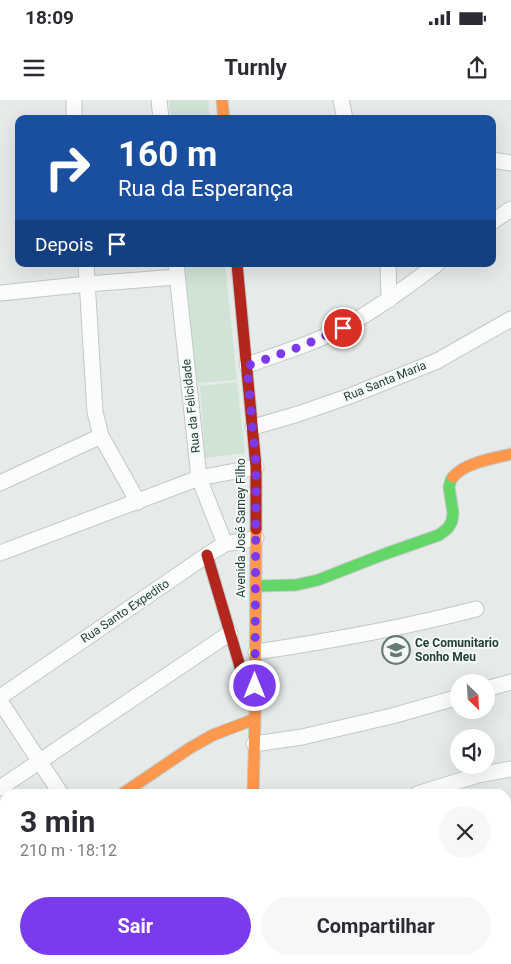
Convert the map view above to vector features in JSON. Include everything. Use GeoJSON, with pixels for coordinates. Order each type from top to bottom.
{"type":"FeatureCollection","features":[{"type":"Feature","properties":{"kind":"street"},"geometry":{"type":"LineString","coordinates":[[74,100],[74,115]]}},
{"type":"Feature","properties":{"kind":"street"},"geometry":{"type":"LineString","coordinates":[[159,100],[161,115]]}},
{"type":"Feature","properties":{"kind":"street"},"geometry":{"type":"LineString","coordinates":[[222,100],[224,115]]}},
{"type":"Feature","properties":{"kind":"street"},"geometry":{"type":"LineString","coordinates":[[341,100],[344,115]]}},
{"type":"Feature","properties":{"kind":"street"},"geometry":{"type":"LineString","coordinates":[[496,161],[511,164]]}},
{"type":"Feature","properties":{"kind":"street"},"geometry":{"type":"LineString","coordinates":[[496,219],[511,209]]}},
{"type":"Feature","properties":{"kind":"street"},"geometry":{"type":"LineString","coordinates":[[86,267],[95,412],[101,436],[138,502]]}},
{"type":"Feature","properties":{"kind":"street","name":"Avenida José Sarney Filho"},"geometry":{"type":"LineString","coordinates":[[237,267],[256,466],[256,652],[253,789]]}},
{"type":"Feature","properties":{"kind":"street"},"geometry":{"type":"LineString","coordinates":[[388,267],[389,300]]}},
{"type":"Feature","properties":{"kind":"street"},"geometry":{"type":"LineString","coordinates":[[247,366],[302,346],[343,328],[389,300],[433,267]]}},
{"type":"Feature","properties":{"kind":"street"},"geometry":{"type":"LineString","coordinates":[[0,293],[88,284],[177,270]]}},
{"type":"Feature","properties":{"kind":"street","name":"Rua da Felicidade"},"geometry":{"type":"LineString","coordinates":[[177,270],[199,478],[225,544]]}},
{"type":"Feature","properties":{"kind":"street","name":"Rua Santa Maria"},"geometry":{"type":"LineString","coordinates":[[253,427],[350,396],[437,361],[511,319]]}},
{"type":"Feature","properties":{"kind":"street"},"geometry":{"type":"LineString","coordinates":[[0,483],[101,436]]}},
{"type":"Feature","properties":{"kind":"street"},"geometry":{"type":"LineString","coordinates":[[256,586],[296,585],[318,580],[446,531],[453,519],[453,509],[449,493],[450,483],[454,474],[462,468],[511,454]]}},
{"type":"Feature","properties":{"kind":"street"},"geometry":{"type":"LineString","coordinates":[[0,553],[199,478],[256,466]]}},
{"type":"Feature","properties":{"kind":"street","name":"Rua Santo Expedito"},"geometry":{"type":"LineString","coordinates":[[0,697],[207,555],[225,544],[256,538]]}},
{"type":"Feature","properties":{"kind":"street"},"geometry":{"type":"LineString","coordinates":[[129,789],[190,748],[214,735],[255,719],[207,555]]}},
{"type":"Feature","properties":{"kind":"street"},"geometry":{"type":"LineString","coordinates":[[256,652],[333,640],[438,619],[476,609]]}},
{"type":"Feature","properties":{"kind":"street"},"geometry":{"type":"LineString","coordinates":[[0,788],[230,633]]}},
{"type":"Feature","properties":{"kind":"street"},"geometry":{"type":"LineString","coordinates":[[495,686],[511,682]]}},
{"type":"Feature","properties":{"kind":"street"},"geometry":{"type":"LineString","coordinates":[[254,744],[302,736],[392,716],[450,700]]}},
{"type":"Feature","properties":{"kind":"street"},"geometry":{"type":"LineString","coordinates":[[0,701],[58,789]]}},
{"type":"Feature","properties":{"kind":"street"},"geometry":{"type":"LineString","coordinates":[[433,789],[478,775],[511,769]]}},
{"type":"Feature","properties":{"kind":"green space"},"geometry":{"type":"Polygon","coordinates":[[[169,100],[208,100],[210,115],[171,115],[169,100]]]}},
{"type":"Feature","properties":{"kind":"green space"},"geometry":{"type":"Polygon","coordinates":[[[185,267],[225,267],[237,380],[196,383],[185,267]]]}},
{"type":"Feature","properties":{"kind":"green space"},"geometry":{"type":"Polygon","coordinates":[[[237,382],[245,453],[205,458],[200,386],[237,382]]]}},
{"type":"Feature","properties":{"kind":"traffic: fast"},"geometry":{"type":"LineString","coordinates":[[256,586],[296,585],[318,580],[439,535],[448,528],[452,521],[453,513],[449,487],[453,477]]}},
{"type":"Feature","properties":{"kind":"traffic: slow"},"geometry":{"type":"LineString","coordinates":[[222,100],[224,115]]}},
{"type":"Feature","properties":{"kind":"traffic: slow"},"geometry":{"type":"LineString","coordinates":[[453,477],[464,468],[488,459],[511,454]]}},
{"type":"Feature","properties":{"kind":"traffic: slow"},"geometry":{"type":"LineString","coordinates":[[253,789],[256,529]]}},
{"type":"Feature","properties":{"kind":"traffic: slow"},"geometry":{"type":"LineString","coordinates":[[129,789],[190,748],[213,735],[255,719]]}},
{"type":"Feature","properties":{"kind":"traffic: jam"},"geometry":{"type":"LineString","coordinates":[[237,267],[256,467],[256,529]]}},
{"type":"Feature","properties":{"kind":"traffic: jam"},"geometry":{"type":"LineString","coordinates":[[207,555],[249,697]]}},
{"type":"Feature","properties":{"kind":"place","name":"Ce Comunitario Sonho Meu"},"geometry":{"type":"Point","coordinates":[396,650]}},
{"type":"Feature","properties":{"kind":"route"},"geometry":{"type":"LineString","coordinates":[[255,686],[256,466],[247,366],[302,346],[343,328]]}}]}
